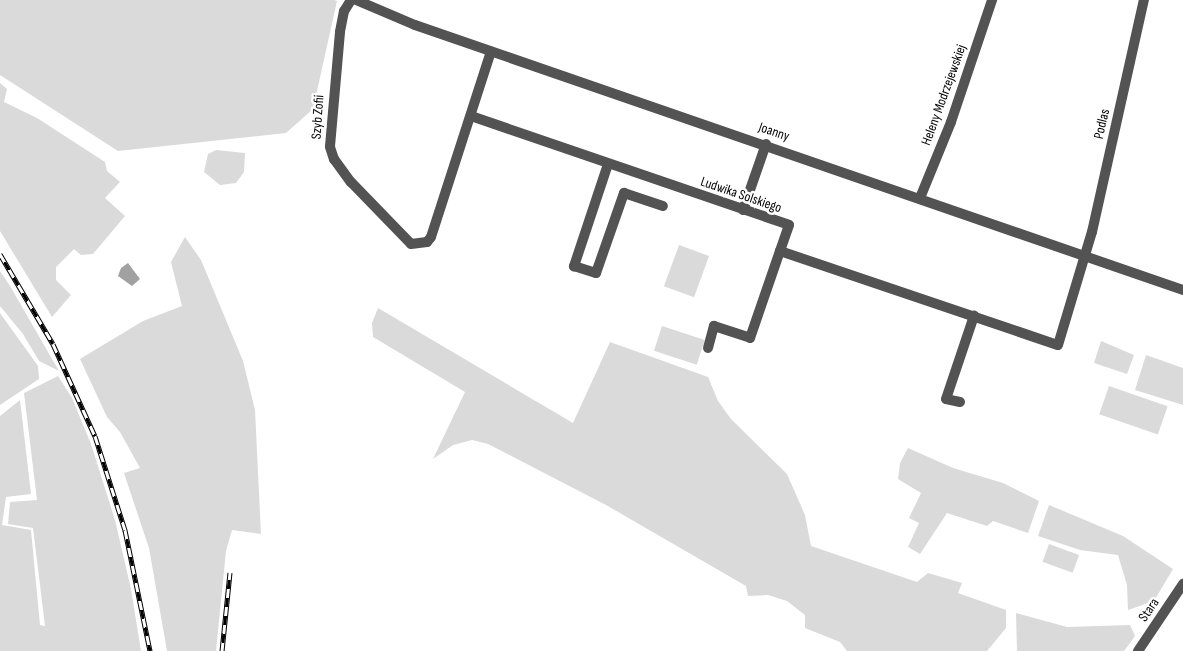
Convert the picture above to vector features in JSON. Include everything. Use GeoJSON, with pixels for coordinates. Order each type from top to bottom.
{"type":"FeatureCollection","features":[{"type":"Feature","properties":{"kind":"street","name":"Szyb Zofii"},"geometry":{"type":"LineString","coordinates":[[352,0],[344,11],[340,32],[329,136],[334,159],[406,243],[417,245],[431,237],[471,116]]}},
{"type":"Feature","properties":{"kind":"street","name":"Joanny"},"geometry":{"type":"LineString","coordinates":[[356,0],[388,15],[766,144],[1183,290]]}},
{"type":"Feature","properties":{"kind":"street","name":"Heleny Modrzejewskiej"},"geometry":{"type":"LineString","coordinates":[[920,198],[950,122],[992,0]]}},
{"type":"Feature","properties":{"kind":"street","name":"Podlas"},"geometry":{"type":"LineString","coordinates":[[1085,255],[1144,0]]}},
{"type":"Feature","properties":{"kind":"street"},"geometry":{"type":"LineString","coordinates":[[471,116],[491,51]]}},
{"type":"Feature","properties":{"kind":"street","name":"Ludwika Solskiego"},"geometry":{"type":"LineString","coordinates":[[471,116],[788,225],[780,251]]}},
{"type":"Feature","properties":{"kind":"street"},"geometry":{"type":"LineString","coordinates":[[743,210],[766,144]]}},
{"type":"Feature","properties":{"kind":"street"},"geometry":{"type":"LineString","coordinates":[[608,164],[574,266],[596,273],[624,193],[663,206]]}},
{"type":"Feature","properties":{"kind":"street"},"geometry":{"type":"LineString","coordinates":[[708,348],[714,326],[750,338],[780,251],[1058,345],[1085,255]]}},
{"type":"Feature","properties":{"kind":"street"},"geometry":{"type":"LineString","coordinates":[[960,402],[946,398],[974,316]]}},
{"type":"Feature","properties":{"kind":"street","name":"Stara"},"geometry":{"type":"LineString","coordinates":[[1138,651],[1183,584]]}},
{"type":"Feature","properties":{"kind":"shaded area"},"geometry":{"type":"Polygon","coordinates":[[[0,0],[337,1],[313,109],[286,133],[118,151],[0,75],[0,0]]]}},
{"type":"Feature","properties":{"kind":"shaded area"},"geometry":{"type":"Polygon","coordinates":[[[0,83],[7,89],[4,102],[37,118],[105,162],[107,171],[120,182],[105,198],[125,216],[93,254],[81,255],[74,249],[56,267],[56,280],[71,295],[52,317],[0,231],[0,83]]]}},
{"type":"Feature","properties":{"kind":"shaded area"},"geometry":{"type":"Polygon","coordinates":[[[216,150],[245,153],[244,172],[236,183],[220,185],[204,172],[208,154],[216,150]]]}},
{"type":"Feature","properties":{"kind":"shaded area"},"geometry":{"type":"Polygon","coordinates":[[[185,237],[201,260],[243,361],[255,410],[261,534],[232,530],[226,551],[216,651],[167,651],[149,548],[124,473],[140,468],[120,432],[107,417],[80,359],[143,321],[182,306],[171,262],[185,237]]]}},
{"type":"Feature","properties":{"kind":"shaded area"},"geometry":{"type":"Polygon","coordinates":[[[679,245],[709,256],[694,297],[664,286],[679,245]]]}},
{"type":"Feature","properties":{"kind":"shaded area"},"geometry":{"type":"Polygon","coordinates":[[[128,263],[140,279],[132,286],[118,276],[121,268],[128,263]]]}},
{"type":"Feature","properties":{"kind":"shaded area"},"geometry":{"type":"Polygon","coordinates":[[[0,271],[59,371],[39,361],[23,334],[0,306],[0,271]]]}},
{"type":"Feature","properties":{"kind":"shaded area"},"geometry":{"type":"Polygon","coordinates":[[[378,308],[573,423],[610,342],[708,377],[718,401],[731,419],[787,474],[805,515],[811,546],[917,582],[928,573],[962,583],[958,593],[1006,610],[1006,628],[987,651],[847,651],[840,642],[805,628],[805,615],[787,601],[768,595],[748,596],[746,586],[606,505],[488,444],[472,440],[453,445],[433,459],[465,392],[373,337],[372,323],[378,308]]]}},
{"type":"Feature","properties":{"kind":"shaded area"},"geometry":{"type":"Polygon","coordinates":[[[0,313],[38,366],[39,379],[0,405],[0,313]]]}},
{"type":"Feature","properties":{"kind":"shaded area"},"geometry":{"type":"Polygon","coordinates":[[[662,326],[705,340],[697,365],[654,351],[662,326]]]}},
{"type":"Feature","properties":{"kind":"shaded area"},"geometry":{"type":"Polygon","coordinates":[[[1101,341],[1134,355],[1127,374],[1094,363],[1101,341]]]}},
{"type":"Feature","properties":{"kind":"shaded area"},"geometry":{"type":"Polygon","coordinates":[[[1146,355],[1183,368],[1183,405],[1135,390],[1146,355]]]}},
{"type":"Feature","properties":{"kind":"shaded area"},"geometry":{"type":"Polygon","coordinates":[[[58,376],[72,398],[91,444],[115,520],[131,589],[141,651],[0,651],[0,416],[20,400],[31,494],[6,497],[2,525],[31,530],[40,625],[45,626],[33,528],[8,524],[10,502],[37,500],[24,393],[58,376]]]}},
{"type":"Feature","properties":{"kind":"shaded area"},"geometry":{"type":"Polygon","coordinates":[[[1109,386],[1168,406],[1158,435],[1099,414],[1109,386]]]}},
{"type":"Feature","properties":{"kind":"shaded area"},"geometry":{"type":"Polygon","coordinates":[[[908,448],[953,468],[1003,483],[1039,501],[1028,533],[993,521],[987,526],[947,513],[920,554],[908,547],[919,523],[909,518],[921,493],[898,479],[900,463],[908,448]]]}},
{"type":"Feature","properties":{"kind":"shaded area"},"geometry":{"type":"Polygon","coordinates":[[[1049,505],[1123,536],[1173,569],[1154,601],[1128,610],[1127,585],[1118,555],[1080,550],[1038,536],[1049,505]]]}},
{"type":"Feature","properties":{"kind":"shaded area"},"geometry":{"type":"Polygon","coordinates":[[[1049,544],[1079,555],[1073,573],[1043,562],[1049,544]]]}},
{"type":"Feature","properties":{"kind":"shaded area"},"geometry":{"type":"Polygon","coordinates":[[[1016,613],[1067,627],[1130,625],[1135,636],[1124,651],[1017,651],[1016,613]]]}},
{"type":"Feature","properties":{"kind":"railway"},"geometry":{"type":"LineString","coordinates":[[0,254],[53,344],[95,436],[125,530],[150,651]]}},
{"type":"Feature","properties":{"kind":"railway"},"geometry":{"type":"LineString","coordinates":[[222,651],[230,572]]}}]}
